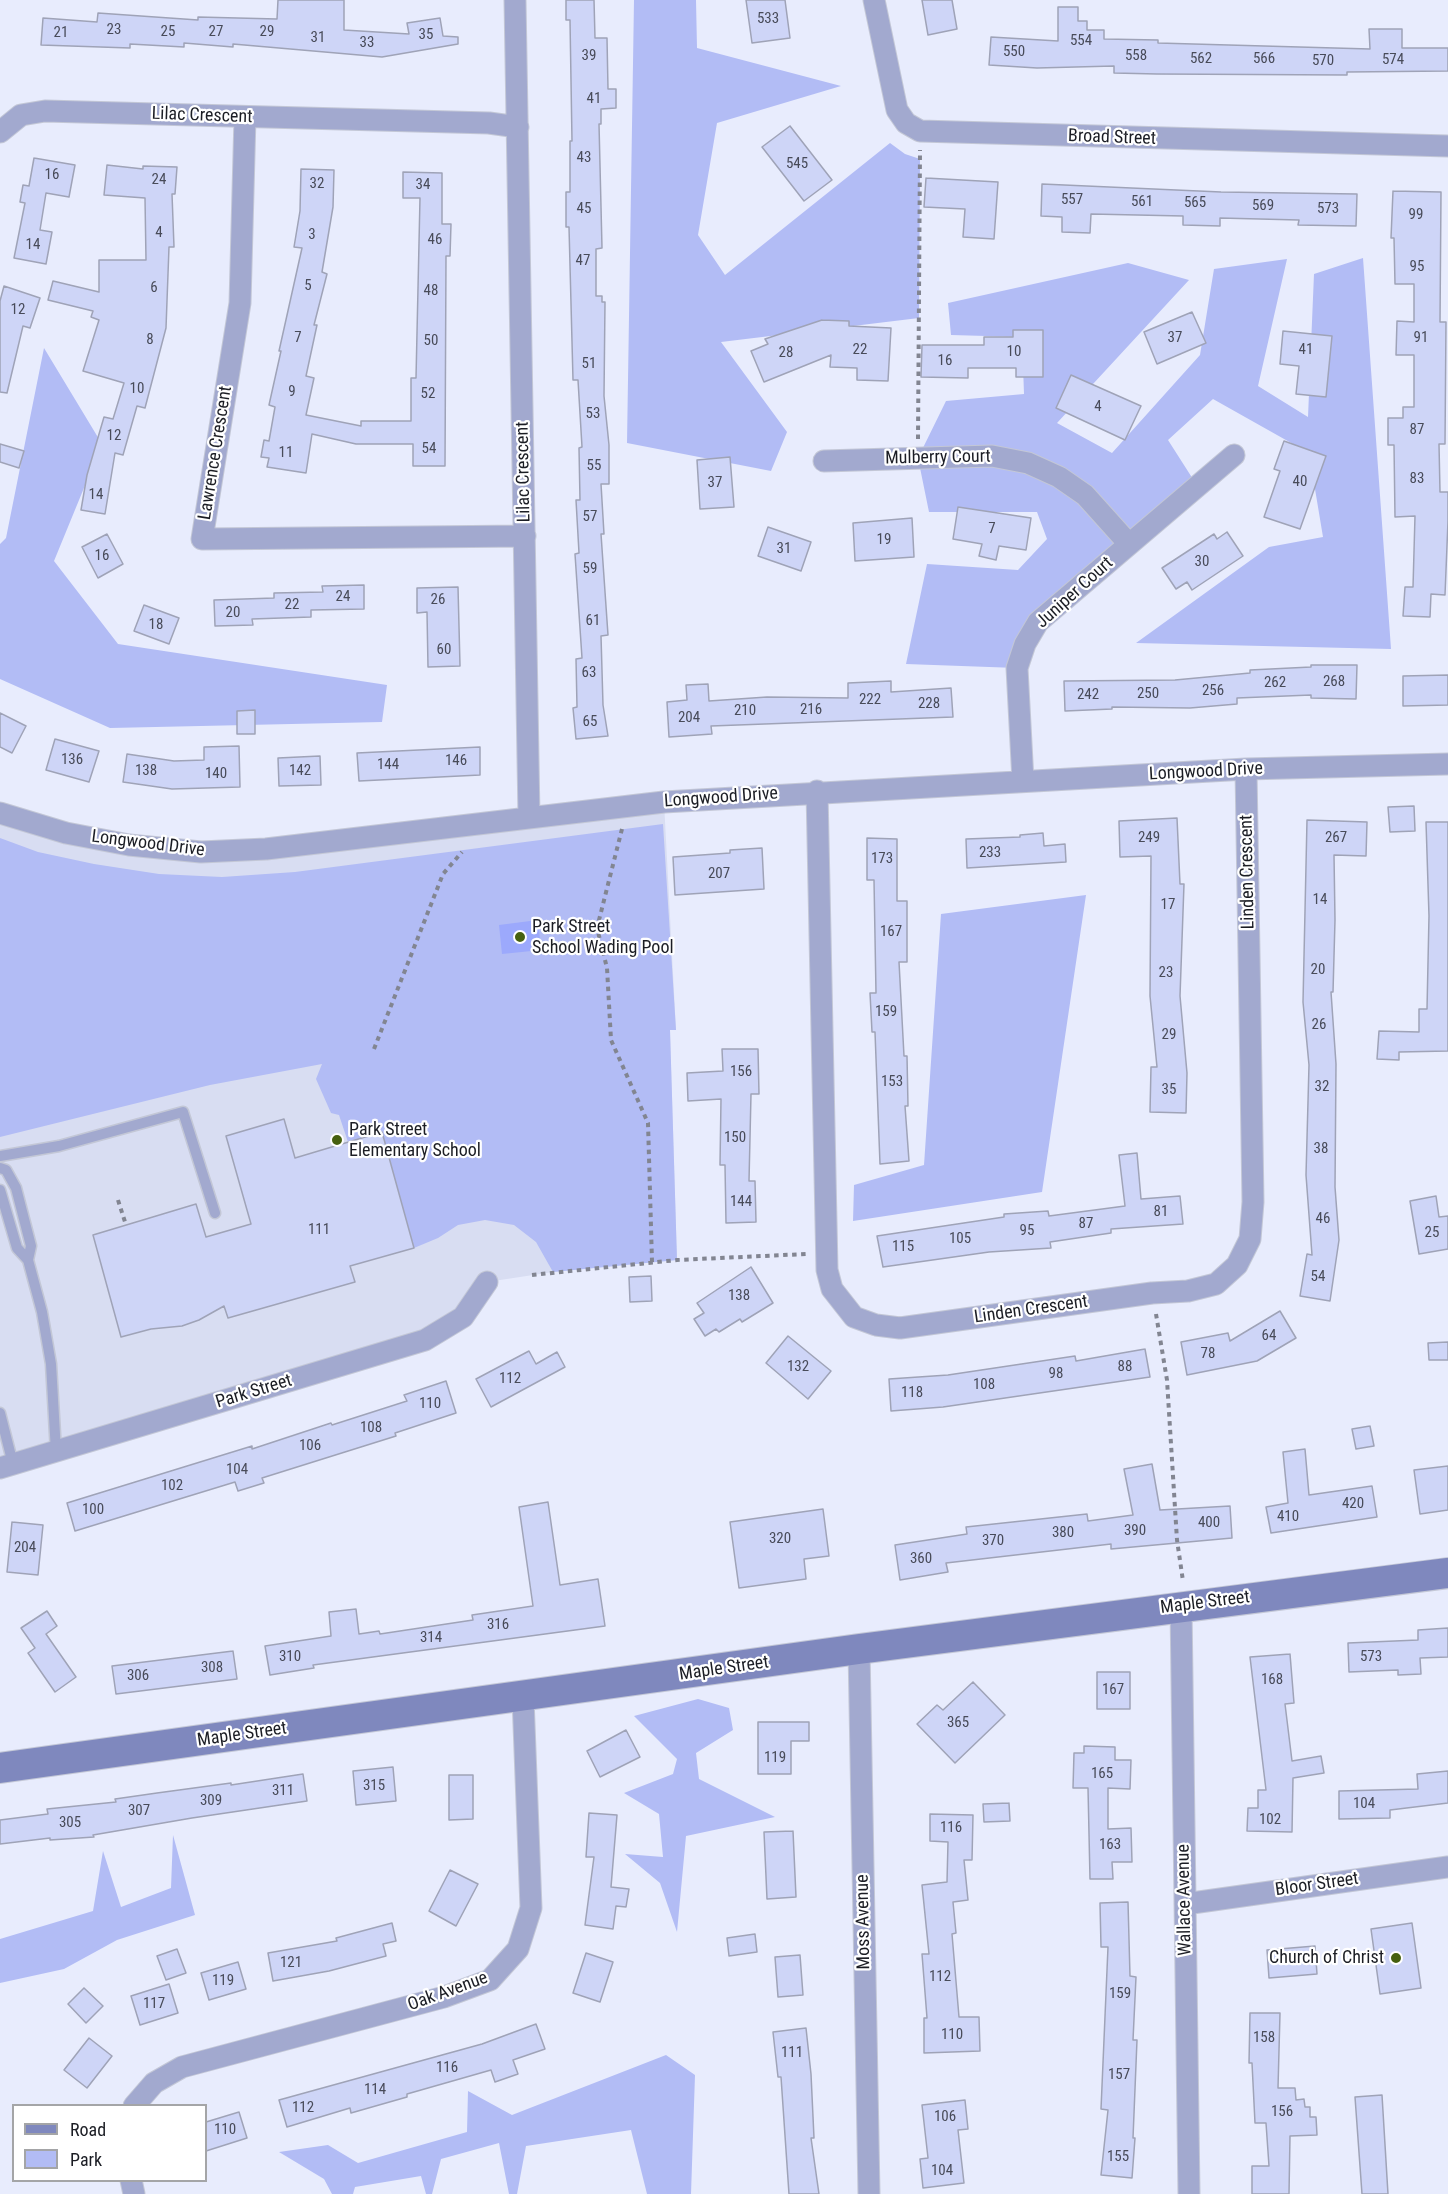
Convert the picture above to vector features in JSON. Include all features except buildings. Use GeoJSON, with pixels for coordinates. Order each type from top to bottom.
{"type":"FeatureCollection","features":[{"type":"Feature","properties":{"kind":"street","name":"Lilac Crescent"},"geometry":{"type":"LineString","coordinates":[[515,0],[529,818]]}},
{"type":"Feature","properties":{"kind":"street"},"geometry":{"type":"LineString","coordinates":[[874,0],[897,110],[906,123],[920,131]]}},
{"type":"Feature","properties":{"kind":"street","name":"Lilac Crescent"},"geometry":{"type":"LineString","coordinates":[[0,132],[21,116],[45,111],[489,123],[518,127]]}},
{"type":"Feature","properties":{"kind":"street","name":"Lawrence Crescent"},"geometry":{"type":"LineString","coordinates":[[245,117],[240,303],[202,539],[525,536]]}},
{"type":"Feature","properties":{"kind":"street","name":"Broad Street"},"geometry":{"type":"LineString","coordinates":[[920,131],[951,134],[1448,146]]}},
{"type":"Feature","properties":{"kind":"street","name":"Juniper Court"},"geometry":{"type":"LineString","coordinates":[[1023,781],[1017,668],[1025,644],[1038,622],[1234,455]]}},
{"type":"Feature","properties":{"kind":"street","name":"Mulberry Court"},"geometry":{"type":"LineString","coordinates":[[824,461],[992,456],[1028,463],[1059,477],[1085,495],[1129,544]]}},
{"type":"Feature","properties":{"kind":"street","name":"Longwood Drive"},"geometry":{"type":"LineString","coordinates":[[0,813],[66,833],[129,845],[201,852],[266,849],[664,802],[817,791],[1246,769],[1448,764]]}},
{"type":"Feature","properties":{"kind":"street","name":"Linden Crescent"},"geometry":{"type":"LineString","coordinates":[[817,791],[827,1253],[832,1289],[854,1317],[900,1328],[1152,1293],[1188,1291],[1216,1284],[1237,1265],[1250,1239],[1253,1202],[1246,769]]}},
{"type":"Feature","properties":{"kind":"street","name":"Park Street"},"geometry":{"type":"LineString","coordinates":[[7,1466],[425,1340],[463,1317],[487,1282]]}},
{"type":"Feature","properties":{"kind":"street","name":"Maple Street"},"geometry":{"type":"LineString","coordinates":[[0,1768],[523,1698],[859,1650],[1182,1594],[1448,1573]]}},
{"type":"Feature","properties":{"kind":"street","name":"Wallace Avenue"},"geometry":{"type":"LineString","coordinates":[[1182,1594],[1189,2194]]}},
{"type":"Feature","properties":{"kind":"street","name":"Moss Avenue"},"geometry":{"type":"LineString","coordinates":[[859,1650],[869,2194]]}},
{"type":"Feature","properties":{"kind":"street","name":"Oak Avenue"},"geometry":{"type":"LineString","coordinates":[[136,2104],[154,2083],[182,2067],[444,1997],[490,1980],[518,1949],[531,1908],[523,1698]]}},
{"type":"Feature","properties":{"kind":"street","name":"Bloor Street"},"geometry":{"type":"LineString","coordinates":[[1185,1904],[1448,1868]]}},
{"type":"Feature","properties":{"kind":"lane"},"geometry":{"type":"LineString","coordinates":[[0,1156],[58,1146],[183,1112],[215,1213]]}},
{"type":"Feature","properties":{"kind":"lane"},"geometry":{"type":"LineString","coordinates":[[0,1168],[6,1170],[16,1188],[31,1246],[28,1260],[42,1312],[51,1364],[56,1452]]}},
{"type":"Feature","properties":{"kind":"lane"},"geometry":{"type":"LineString","coordinates":[[0,1190],[17,1248],[28,1260]]}},
{"type":"Feature","properties":{"kind":"lane"},"geometry":{"type":"LineString","coordinates":[[0,1413],[7,1466]]}},
{"type":"Feature","properties":{"kind":"path"},"geometry":{"type":"LineString","coordinates":[[918,458],[920,131]]}},
{"type":"Feature","properties":{"kind":"path"},"geometry":{"type":"LineString","coordinates":[[622,828],[597,928],[607,968],[611,1040],[648,1123],[652,1262]]}},
{"type":"Feature","properties":{"kind":"path"},"geometry":{"type":"LineString","coordinates":[[374,1049],[443,874],[462,852]]}},
{"type":"Feature","properties":{"kind":"path"},"geometry":{"type":"LineString","coordinates":[[118,1200],[126,1225]]}},
{"type":"Feature","properties":{"kind":"path"},"geometry":{"type":"LineString","coordinates":[[532,1275],[652,1262],[827,1253]]}},
{"type":"Feature","properties":{"kind":"path"},"geometry":{"type":"LineString","coordinates":[[1152,1293],[1167,1380],[1182,1594]]}},
{"type":"Feature","properties":{"kind":"shaded area","name":"Park Street Elementary School"},"geometry":{"type":"Polygon","coordinates":[[[664,802],[676,1030],[670,1030],[677,1260],[553,1272],[487,1282],[463,1317],[0,1468],[0,813],[201,852],[664,802]]]}},
{"type":"Feature","properties":{"kind":"shaded area","name":"Park Street School Wading Pool"},"geometry":{"type":"Polygon","coordinates":[[[538,920],[541,950],[502,954],[499,925],[538,920]]]}},
{"type":"Feature","properties":{"kind":"green space"},"geometry":{"type":"Polygon","coordinates":[[[634,0],[696,0],[697,48],[841,86],[717,123],[698,235],[725,275],[890,143],[905,154],[920,159],[919,318],[721,342],[787,432],[771,471],[627,443],[634,0]]]}},
{"type":"Feature","properties":{"kind":"green space"},"geometry":{"type":"Polygon","coordinates":[[[1363,258],[1391,649],[1136,643],[1269,547],[1323,537],[1309,453],[1213,399],[1168,440],[1198,487],[1038,622],[1017,668],[906,664],[927,564],[1018,570],[1047,539],[1037,512],[929,512],[918,458],[946,401],[1024,394],[1022,337],[951,335],[948,303],[1128,263],[1189,280],[1057,423],[1112,453],[1200,355],[1214,269],[1287,259],[1258,386],[1308,417],[1314,274],[1363,258]]]}},
{"type":"Feature","properties":{"kind":"green space"},"geometry":{"type":"Polygon","coordinates":[[[44,348],[102,444],[54,561],[118,644],[387,685],[382,722],[110,728],[0,679],[0,544],[6,538],[44,348]]]}},
{"type":"Feature","properties":{"kind":"green space"},"geometry":{"type":"Polygon","coordinates":[[[663,824],[676,1030],[670,1030],[677,1260],[553,1272],[536,1242],[514,1225],[485,1220],[458,1225],[438,1238],[414,1248],[382,1133],[348,1142],[339,1115],[331,1113],[316,1079],[322,1064],[210,1085],[0,1137],[0,838],[38,852],[94,864],[159,874],[222,877],[295,872],[663,824]]]}},
{"type":"Feature","properties":{"kind":"green space"},"geometry":{"type":"Polygon","coordinates":[[[1086,895],[1042,1192],[853,1221],[854,1185],[924,1165],[941,914],[1086,895]]]}},
{"type":"Feature","properties":{"kind":"green space"},"geometry":{"type":"Polygon","coordinates":[[[698,1699],[729,1708],[733,1730],[696,1753],[699,1779],[775,1817],[686,1836],[677,1932],[660,1883],[625,1854],[663,1857],[659,1814],[624,1793],[673,1774],[677,1759],[634,1716],[698,1699]]]}},
{"type":"Feature","properties":{"kind":"green space"},"geometry":{"type":"Polygon","coordinates":[[[173,1835],[195,1915],[117,1940],[64,1969],[0,1983],[0,1939],[93,1911],[103,1851],[121,1907],[171,1888],[173,1835]]]}},
{"type":"Feature","properties":{"kind":"green space"},"geometry":{"type":"Polygon","coordinates":[[[666,2055],[695,2075],[691,2194],[647,2194],[631,2130],[526,2146],[517,2194],[509,2194],[499,2143],[441,2159],[432,2194],[426,2194],[421,2176],[355,2187],[353,2194],[332,2194],[324,2179],[279,2152],[328,2145],[358,2163],[467,2132],[468,2091],[512,2115],[666,2055]]]}},
{"type":"Feature","properties":{"kind":"place","name":"Park Street School Wading Pool"},"geometry":{"type":"Point","coordinates":[520,937]}},
{"type":"Feature","properties":{"kind":"place","name":"Park Street Elementary School"},"geometry":{"type":"Point","coordinates":[337,1140]}},
{"type":"Feature","properties":{"kind":"place","name":"Church of Christ"},"geometry":{"type":"Point","coordinates":[1396,1958]}}]}
